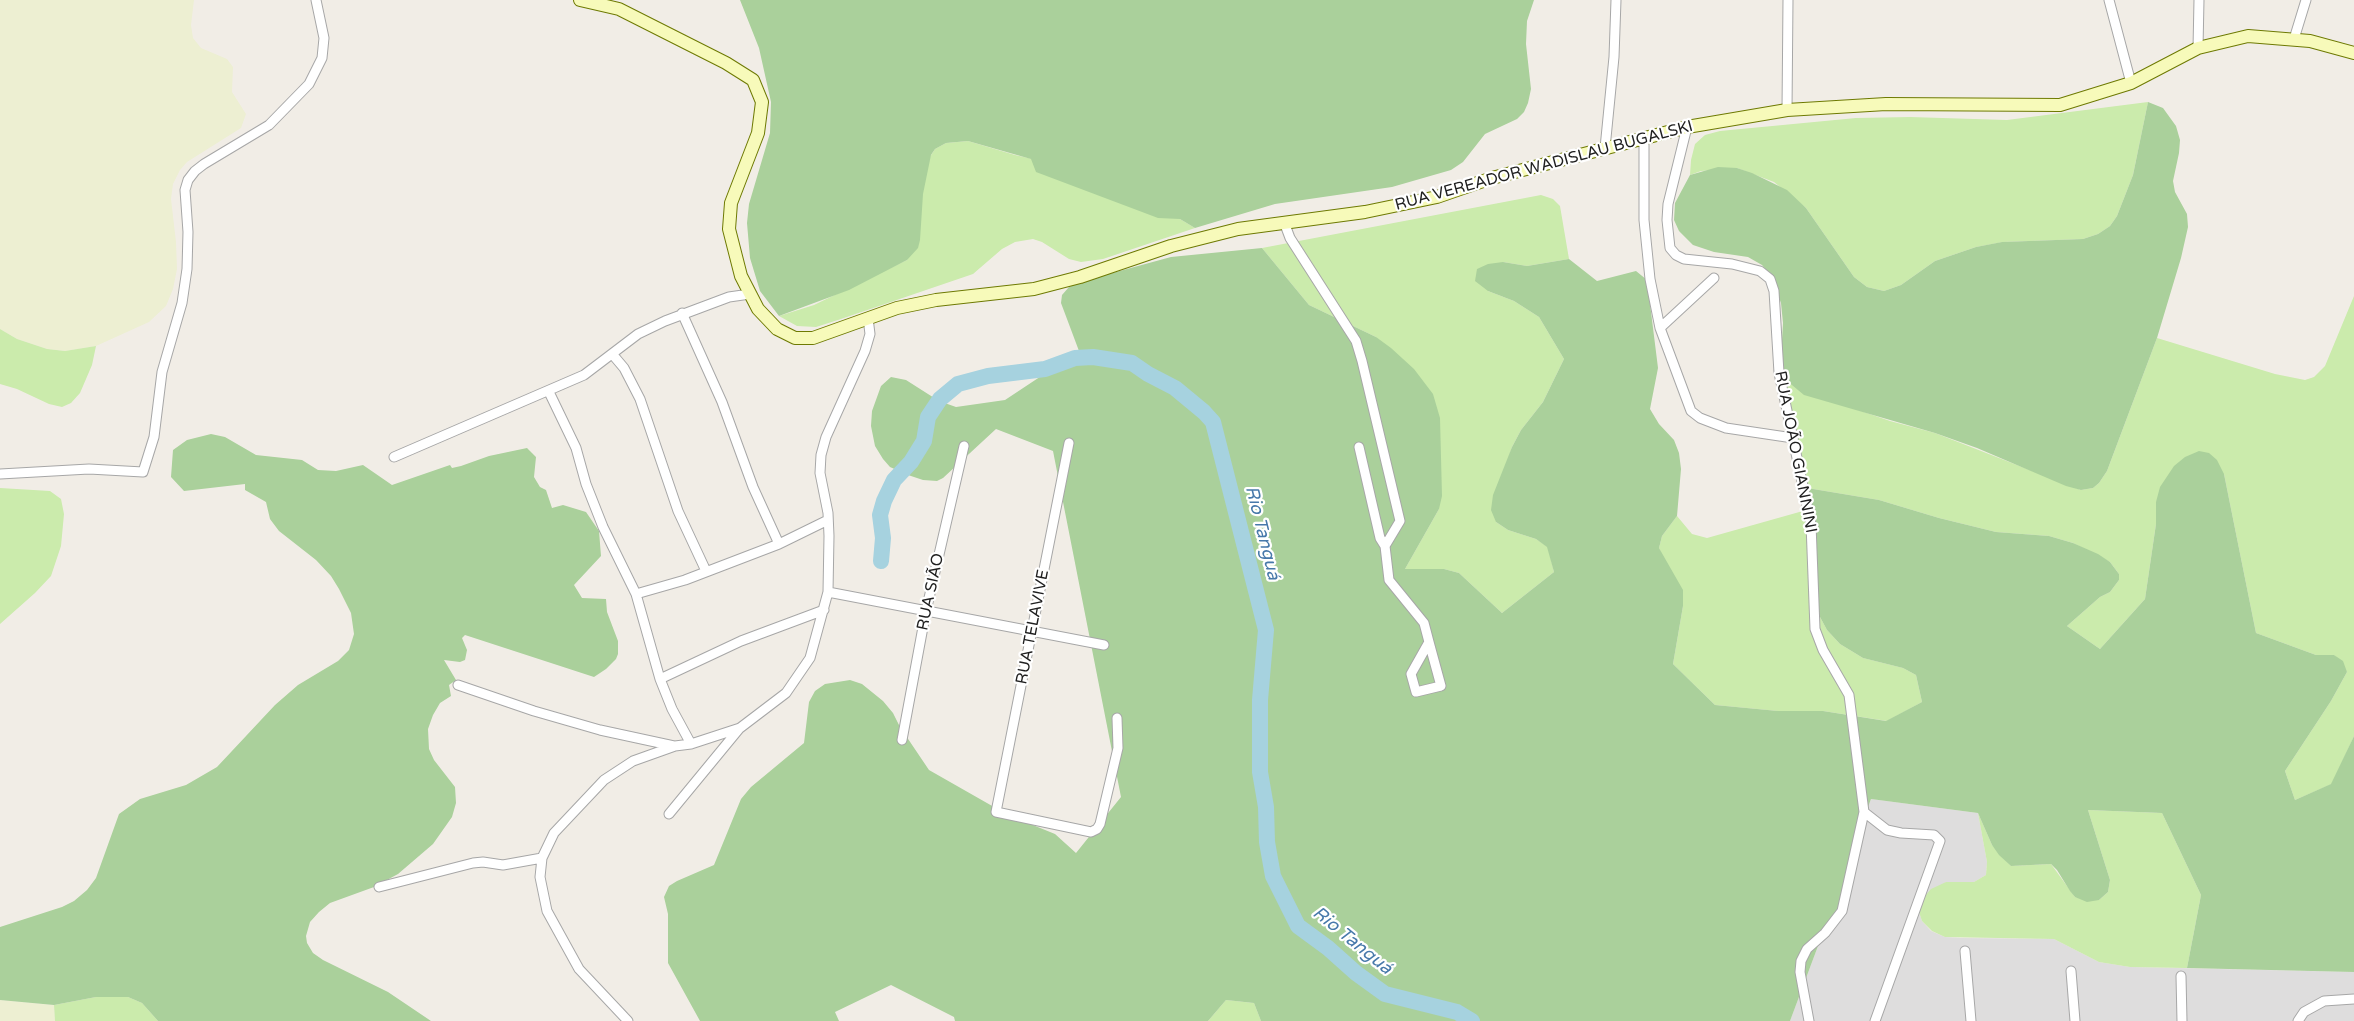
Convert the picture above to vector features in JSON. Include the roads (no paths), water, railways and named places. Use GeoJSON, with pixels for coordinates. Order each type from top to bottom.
{"type":"FeatureCollection","features":[{"type":"Feature","properties":{"kind":"main road","name":"RUA VEREADOR WADISLAU BUGALSKI"},"geometry":{"type":"LineString","coordinates":[[580,0],[621,5],[753,80],[762,102],[758,133],[731,203],[729,229],[741,276],[758,309],[778,330],[795,338],[813,338],[897,308],[936,300],[1034,289],[1080,277],[1171,246],[1238,228],[1366,212],[1437,197],[1492,178],[1687,127],[1787,110],[1886,104],[2060,105],[2131,83],[2198,48],[2248,36],[2310,41],[2354,53]]}},
{"type":"Feature","properties":{"kind":"street"},"geometry":{"type":"LineString","coordinates":[[0,474],[89,469],[143,472],[154,437],[162,372],[182,303],[187,269],[188,232],[185,190],[188,180],[194,171],[204,164],[269,125],[309,84],[322,58],[324,38],[316,0]]}},
{"type":"Feature","properties":{"kind":"street"},"geometry":{"type":"LineString","coordinates":[[1605,148],[1614,57],[1616,0]]}},
{"type":"Feature","properties":{"kind":"street"},"geometry":{"type":"LineString","coordinates":[[1787,110],[1788,0]]}},
{"type":"Feature","properties":{"kind":"street"},"geometry":{"type":"LineString","coordinates":[[2109,0],[2131,83]]}},
{"type":"Feature","properties":{"kind":"street"},"geometry":{"type":"LineString","coordinates":[[2198,48],[2199,0]]}},
{"type":"Feature","properties":{"kind":"street"},"geometry":{"type":"LineString","coordinates":[[2294,39],[2306,0]]}},
{"type":"Feature","properties":{"kind":"street","name":"RUA JOÃO GIANNINI"},"geometry":{"type":"LineString","coordinates":[[1687,127],[1668,204],[1666,220],[1670,248],[1676,255],[1684,259],[1732,264],[1760,271],[1770,279],[1774,291],[1779,373],[1811,524],[1815,629],[1823,650],[1849,695],[1864,812],[1842,910],[1825,933],[1807,949],[1801,961],[1800,972],[1809,1021]]}},
{"type":"Feature","properties":{"kind":"street"},"geometry":{"type":"LineString","coordinates":[[1644,138],[1644,220],[1650,279],[1660,328],[1691,411],[1700,418],[1726,428],[1793,438]]}},
{"type":"Feature","properties":{"kind":"street"},"geometry":{"type":"LineString","coordinates":[[1284,222],[1290,238],[1356,341],[1400,522],[1384,546]]}},
{"type":"Feature","properties":{"kind":"street"},"geometry":{"type":"LineString","coordinates":[[1660,328],[1714,278]]}},
{"type":"Feature","properties":{"kind":"street"},"geometry":{"type":"LineString","coordinates":[[394,457],[584,376],[638,334],[682,313],[729,297],[750,294]]}},
{"type":"Feature","properties":{"kind":"street"},"geometry":{"type":"LineString","coordinates":[[682,313],[722,402],[753,487],[779,544]]}},
{"type":"Feature","properties":{"kind":"street"},"geometry":{"type":"LineString","coordinates":[[669,814],[740,728],[786,693],[810,658],[828,592],[828,520],[820,473],[821,455],[826,437],[865,351],[870,334],[868,318]]}},
{"type":"Feature","properties":{"kind":"street"},"geometry":{"type":"LineString","coordinates":[[613,354],[624,368],[640,399],[678,511],[706,571]]}},
{"type":"Feature","properties":{"kind":"street"},"geometry":{"type":"LineString","coordinates":[[549,392],[576,448],[586,484],[603,527],[636,594],[660,679],[672,709],[691,744]]}},
{"type":"Feature","properties":{"kind":"street","name":"RUA TELAVIVE"},"geometry":{"type":"LineString","coordinates":[[1069,443],[996,812],[1091,832],[1100,824],[1118,748],[1117,718]]}},
{"type":"Feature","properties":{"kind":"street","name":"RUA SIÃO"},"geometry":{"type":"LineString","coordinates":[[902,740],[926,611],[964,446]]}},
{"type":"Feature","properties":{"kind":"street"},"geometry":{"type":"LineString","coordinates":[[1359,447],[1380,538],[1384,546],[1389,580],[1424,623],[1441,686],[1416,692],[1411,674],[1429,642]]}},
{"type":"Feature","properties":{"kind":"street"},"geometry":{"type":"LineString","coordinates":[[636,594],[779,544],[828,520]]}},
{"type":"Feature","properties":{"kind":"street"},"geometry":{"type":"LineString","coordinates":[[828,592],[1104,644]]}},
{"type":"Feature","properties":{"kind":"street"},"geometry":{"type":"LineString","coordinates":[[660,679],[741,641],[824,610]]}},
{"type":"Feature","properties":{"kind":"street"},"geometry":{"type":"LineString","coordinates":[[458,685],[534,711],[600,730],[675,746]]}},
{"type":"Feature","properties":{"kind":"street"},"geometry":{"type":"LineString","coordinates":[[628,1021],[579,969],[547,911],[540,877],[542,858],[554,833],[604,780],[633,761],[675,746],[691,744],[740,728]]}},
{"type":"Feature","properties":{"kind":"street"},"geometry":{"type":"LineString","coordinates":[[1864,812],[1887,830],[1901,833],[1934,834],[1940,841],[1875,1021]]}},
{"type":"Feature","properties":{"kind":"street"},"geometry":{"type":"LineString","coordinates":[[379,887],[473,863],[483,862],[503,865],[542,858]]}},
{"type":"Feature","properties":{"kind":"street"},"geometry":{"type":"LineString","coordinates":[[1965,951],[1971,1021]]}},
{"type":"Feature","properties":{"kind":"street"},"geometry":{"type":"LineString","coordinates":[[2071,971],[2075,1021]]}},
{"type":"Feature","properties":{"kind":"street"},"geometry":{"type":"LineString","coordinates":[[2181,976],[2182,1021]]}},
{"type":"Feature","properties":{"kind":"street"},"geometry":{"type":"LineString","coordinates":[[2298,1021],[2304,1012],[2324,1001],[2354,999]]}},
{"type":"Feature","properties":{"kind":"waterway","name":"Rio Tanguá"},"geometry":{"type":"LineString","coordinates":[[881,561],[883,538],[880,515],[884,501],[894,480],[911,462],[924,441],[928,417],[940,399],[958,384],[988,376],[1045,369],[1075,358],[1093,357],[1132,363],[1175,388],[1213,422],[1266,630],[1260,700],[1260,772],[1266,807],[1267,842],[1273,876],[1298,926],[1328,948],[1356,973],[1385,994],[1457,1012],[1472,1021]]}}]}
